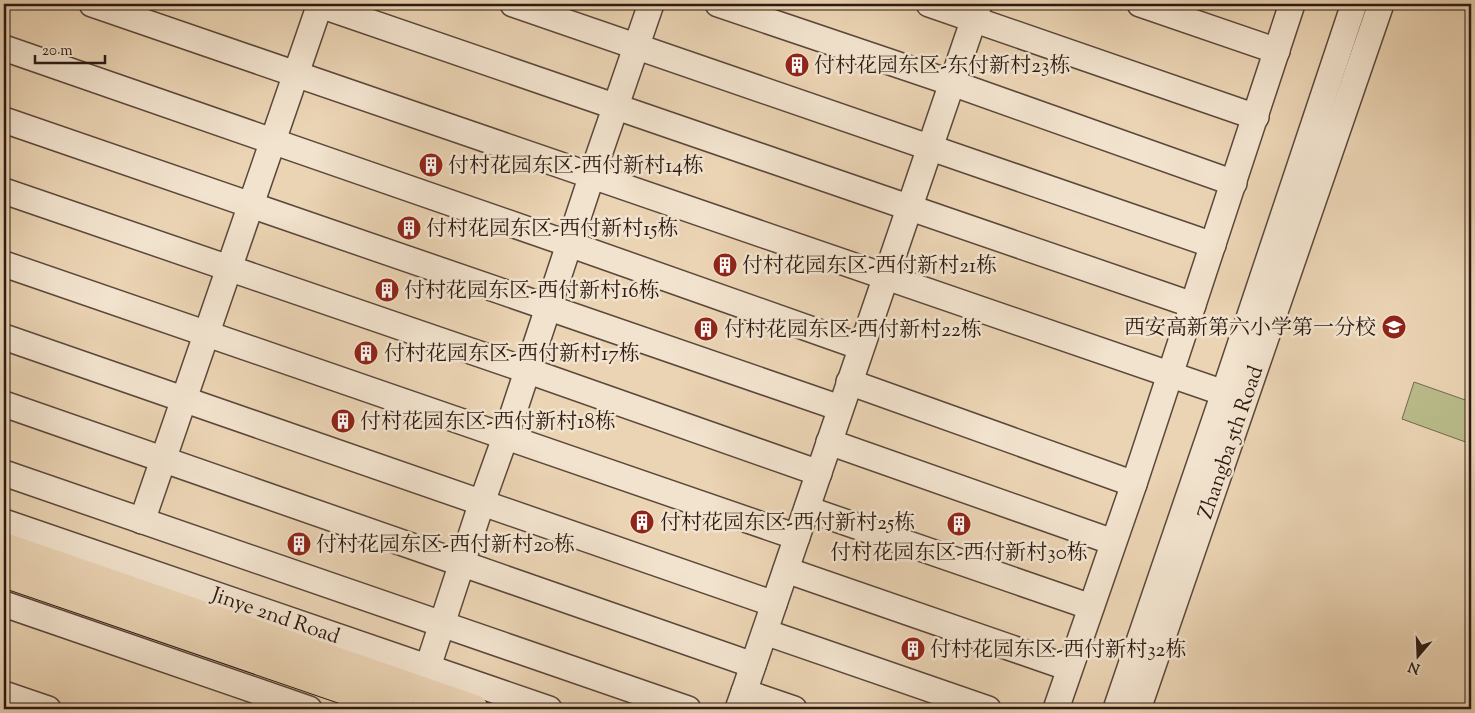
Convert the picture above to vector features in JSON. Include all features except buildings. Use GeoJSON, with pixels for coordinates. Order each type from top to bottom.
{"type":"FeatureCollection","features":[{"type":"Feature","properties":{"kind":"main road","name":"Jinye 2nd Road"},"geometry":{"type":"LineString","coordinates":[[4,547],[400,709]]}},
{"type":"Feature","properties":{"kind":"main road","name":"Jinye 2nd Road"},"geometry":{"type":"LineString","coordinates":[[4,573],[355,691],[424,679],[474,709]]}},
{"type":"Feature","properties":{"kind":"street"},"geometry":{"type":"LineString","coordinates":[[92,4],[1224,392]]}},
{"type":"Feature","properties":{"kind":"street"},"geometry":{"type":"LineString","coordinates":[[142,521],[319,4],[1193,305]]}},
{"type":"Feature","properties":{"kind":"street"},"geometry":{"type":"LineString","coordinates":[[513,4],[1213,245]]}},
{"type":"Feature","properties":{"kind":"street"},"geometry":{"type":"LineString","coordinates":[[424,679],[526,370],[651,4]]}},
{"type":"Feature","properties":{"kind":"street"},"geometry":{"type":"LineString","coordinates":[[718,4],[952,83],[1234,183]]}},
{"type":"Feature","properties":{"kind":"street"},"geometry":{"type":"LineString","coordinates":[[929,4],[976,11],[1256,117]]}},
{"type":"Feature","properties":{"kind":"street"},"geometry":{"type":"LineString","coordinates":[[1140,4],[1277,51]]}},
{"type":"Feature","properties":{"kind":"street"},"geometry":{"type":"LineString","coordinates":[[1056,709],[1134,484],[1292,4]]}},
{"type":"Feature","properties":{"kind":"street","name":"Zhangba 5th Road"},"geometry":{"type":"LineString","coordinates":[[1116,709],[1354,4]]}},
{"type":"Feature","properties":{"kind":"street","name":"Zhangba 5th Road"},"geometry":{"type":"LineString","coordinates":[[1138,709],[1380,4]]}},
{"type":"Feature","properties":{"kind":"street"},"geometry":{"type":"LineString","coordinates":[[794,709],[741,701],[976,11]]}},
{"type":"Feature","properties":{"kind":"street"},"geometry":{"type":"LineString","coordinates":[[4,48],[861,347]]}},
{"type":"Feature","properties":{"kind":"street"},"geometry":{"type":"LineString","coordinates":[[4,120],[840,408]]}},
{"type":"Feature","properties":{"kind":"street"},"geometry":{"type":"LineString","coordinates":[[4,191],[526,370],[819,473]]}},
{"type":"Feature","properties":{"kind":"street"},"geometry":{"type":"LineString","coordinates":[[4,264],[506,435],[797,537]]}},
{"type":"Feature","properties":{"kind":"street"},"geometry":{"type":"LineString","coordinates":[[4,337],[774,604]]}},
{"type":"Feature","properties":{"kind":"street"},"geometry":{"type":"LineString","coordinates":[[849,382],[1134,484]]}},
{"type":"Feature","properties":{"kind":"street"},"geometry":{"type":"LineString","coordinates":[[4,404],[463,562],[753,665]]}},
{"type":"Feature","properties":{"kind":"street"},"geometry":{"type":"LineString","coordinates":[[829,442],[1113,542]]}},
{"type":"Feature","properties":{"kind":"street"},"geometry":{"type":"LineString","coordinates":[[4,473],[688,709]]}},
{"type":"Feature","properties":{"kind":"street"},"geometry":{"type":"LineString","coordinates":[[807,509],[1091,606]]}},
{"type":"Feature","properties":{"kind":"street","name":"Jinye 2nd Road"},"geometry":{"type":"LineString","coordinates":[[4,522],[424,679],[549,709]]}},
{"type":"Feature","properties":{"kind":"street"},"geometry":{"type":"LineString","coordinates":[[786,570],[1069,668]]}},
{"type":"Feature","properties":{"kind":"street"},"geometry":{"type":"LineString","coordinates":[[4,604],[309,709]]}},
{"type":"Feature","properties":{"kind":"street"},"geometry":{"type":"LineString","coordinates":[[765,632],[988,709]]}},
{"type":"Feature","properties":{"kind":"street"},"geometry":{"type":"LineString","coordinates":[[4,694],[48,709]]}},
{"type":"Feature","properties":{"kind":"green space"},"geometry":{"type":"Polygon","coordinates":[[[1414,382],[1471,402],[1471,444],[1402,419],[1414,382]]]}},
{"type":"Feature","properties":{"kind":"place","name":"付村花园东区-东付新村23栋"},"geometry":{"type":"Point","coordinates":[797,65]}},
{"type":"Feature","properties":{"kind":"place","name":"付村花园东区-西付新村14栋"},"geometry":{"type":"Point","coordinates":[431,165]}},
{"type":"Feature","properties":{"kind":"place","name":"付村花园东区-西付新村15栋"},"geometry":{"type":"Point","coordinates":[409,228]}},
{"type":"Feature","properties":{"kind":"place","name":"付村花园东区-西付新村21栋"},"geometry":{"type":"Point","coordinates":[725,265]}},
{"type":"Feature","properties":{"kind":"place","name":"付村花园东区-西付新村16栋"},"geometry":{"type":"Point","coordinates":[387,290]}},
{"type":"Feature","properties":{"kind":"place","name":"西安高新第六小学第一分校"},"geometry":{"type":"Point","coordinates":[1394,327]}},
{"type":"Feature","properties":{"kind":"place","name":"付村花园东区-西付新村22栋"},"geometry":{"type":"Point","coordinates":[706,329]}},
{"type":"Feature","properties":{"kind":"place","name":"付村花园东区-西付新村17栋"},"geometry":{"type":"Point","coordinates":[366,353]}},
{"type":"Feature","properties":{"kind":"place","name":"付村花园东区-西付新村18栋"},"geometry":{"type":"Point","coordinates":[343,421]}},
{"type":"Feature","properties":{"kind":"place","name":"付村花园东区-西付新村25栋"},"geometry":{"type":"Point","coordinates":[642,522]}},
{"type":"Feature","properties":{"kind":"place","name":"付村花园东区-西付新村30栋"},"geometry":{"type":"Point","coordinates":[959,524]}},
{"type":"Feature","properties":{"kind":"place","name":"付村花园东区-西付新村20栋"},"geometry":{"type":"Point","coordinates":[299,544]}},
{"type":"Feature","properties":{"kind":"place","name":"付村花园东区-西付新村32栋"},"geometry":{"type":"Point","coordinates":[913,649]}}]}
